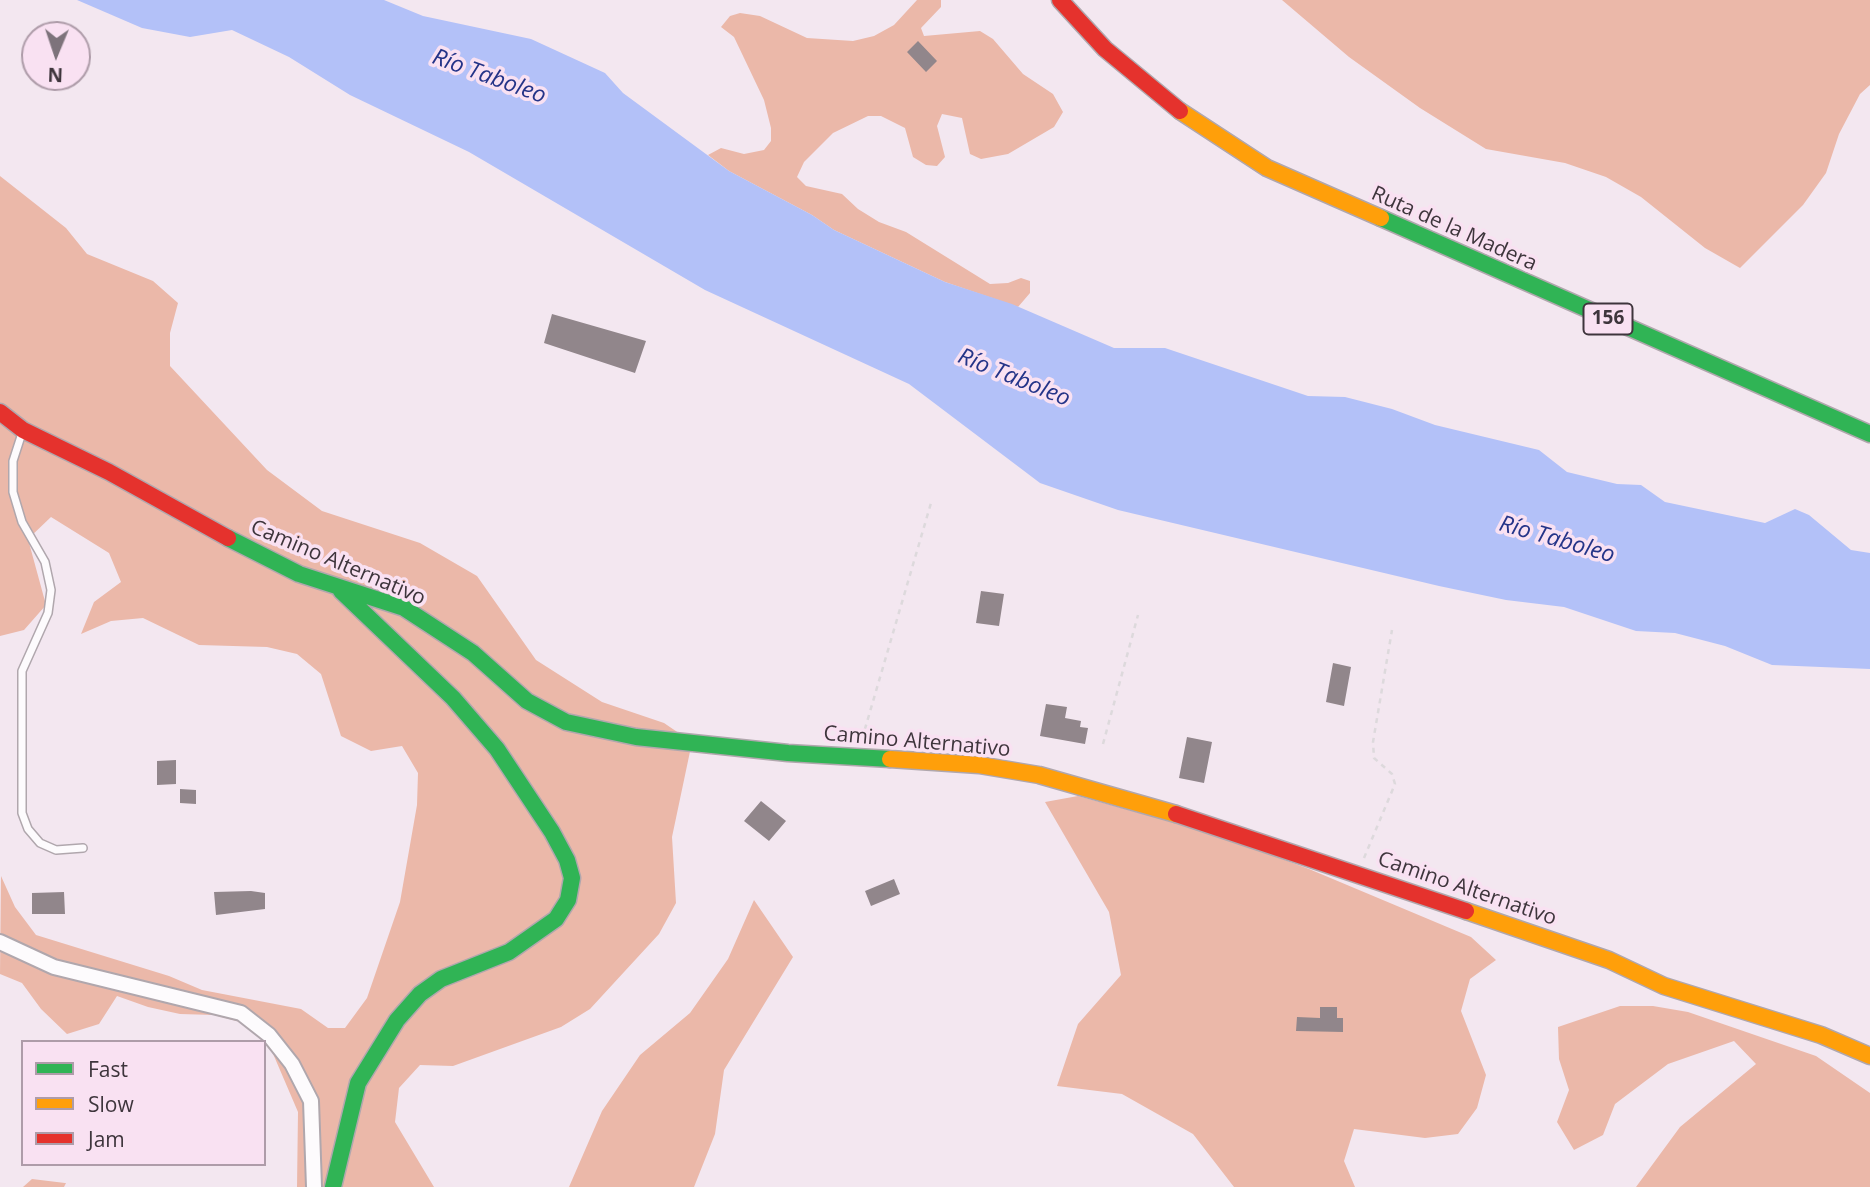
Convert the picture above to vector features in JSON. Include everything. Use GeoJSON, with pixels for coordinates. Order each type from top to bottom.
{"type":"FeatureCollection","features":[{"type":"Feature","properties":{"kind":"main road","name":"Ruta de la Madera"},"geometry":{"type":"LineString","coordinates":[[1060,0],[1105,48],[1159,96],[1230,146],[1267,168],[1870,433]]}},
{"type":"Feature","properties":{"kind":"main road","name":"Camino Alternativo"},"geometry":{"type":"LineString","coordinates":[[0,412],[23,430],[109,472],[242,546],[299,574],[404,608],[473,653],[527,701],[566,722],[636,737],[979,765],[1039,775],[1127,799],[1554,940],[1609,960],[1664,986],[1821,1035],[1870,1056]]}},
{"type":"Feature","properties":{"kind":"main road"},"geometry":{"type":"LineString","coordinates":[[333,1187],[358,1083],[397,1020],[421,994],[441,979],[509,952],[556,919],[568,900],[572,878],[567,860],[552,832],[498,749],[445,690],[335,586]]}},
{"type":"Feature","properties":{"kind":"street"},"geometry":{"type":"LineString","coordinates":[[0,942],[54,967],[241,1013],[269,1035],[292,1064],[311,1101],[314,1187]]}},
{"type":"Feature","properties":{"kind":"lane"},"geometry":{"type":"LineString","coordinates":[[23,430],[13,461],[13,492],[22,522],[45,562],[51,590],[48,613],[22,671],[22,813],[28,830],[40,843],[56,850],[83,848]]}},
{"type":"Feature","properties":{"kind":"path"},"geometry":{"type":"LineString","coordinates":[[859,757],[931,503]]}},
{"type":"Feature","properties":{"kind":"path"},"geometry":{"type":"LineString","coordinates":[[1103,744],[1138,615]]}},
{"type":"Feature","properties":{"kind":"path"},"geometry":{"type":"LineString","coordinates":[[1356,874],[1379,828],[1395,784],[1388,769],[1374,758],[1373,742],[1392,630]]}},
{"type":"Feature","properties":{"kind":"shaded area"},"geometry":{"type":"Polygon","coordinates":[[[917,0],[941,0],[941,7],[921,28],[924,36],[980,31],[993,39],[1023,74],[1053,94],[1063,112],[1054,127],[1008,154],[981,159],[970,154],[962,118],[942,114],[937,126],[945,157],[937,166],[926,165],[913,157],[905,128],[881,116],[868,116],[833,133],[804,162],[797,177],[806,186],[842,194],[858,209],[879,222],[906,232],[990,284],[1008,283],[1021,278],[1030,281],[1030,293],[1018,307],[945,282],[834,230],[812,215],[729,171],[708,155],[721,148],[744,154],[764,150],[771,141],[771,128],[764,100],[734,37],[721,27],[730,16],[740,13],[760,16],[807,38],[853,41],[874,36],[894,25],[917,0]]]}},
{"type":"Feature","properties":{"kind":"shaded area"},"geometry":{"type":"Polygon","coordinates":[[[1282,0],[1870,0],[1870,85],[1860,94],[1839,134],[1826,173],[1803,205],[1740,268],[1705,248],[1641,197],[1606,177],[1565,163],[1486,149],[1420,108],[1349,57],[1282,0]]]}},
{"type":"Feature","properties":{"kind":"shaded area"},"geometry":{"type":"Polygon","coordinates":[[[0,176],[66,228],[87,254],[153,281],[178,303],[170,333],[170,366],[267,470],[322,511],[420,543],[477,576],[536,660],[602,702],[664,723],[692,742],[672,837],[676,903],[659,934],[590,1009],[561,1027],[453,1066],[420,1065],[399,1088],[395,1122],[434,1187],[297,1187],[298,1112],[266,1040],[262,1040],[244,1023],[214,1015],[180,1014],[117,996],[99,1024],[67,1034],[41,1009],[22,983],[0,974],[1,876],[15,907],[36,935],[169,976],[202,990],[301,1009],[328,1028],[345,1028],[367,998],[400,902],[417,805],[418,773],[402,746],[371,751],[341,736],[321,674],[297,654],[267,647],[199,645],[143,618],[111,621],[81,634],[94,602],[121,582],[109,553],[51,517],[28,539],[46,605],[24,630],[0,636],[0,176]]]}},
{"type":"Feature","properties":{"kind":"shaded area"},"geometry":{"type":"Polygon","coordinates":[[[1078,796],[1212,833],[1309,869],[1471,937],[1496,960],[1470,979],[1461,1011],[1486,1075],[1477,1108],[1458,1134],[1425,1138],[1354,1129],[1344,1161],[1355,1187],[1234,1187],[1193,1134],[1122,1094],[1057,1086],[1078,1024],[1121,975],[1109,912],[1045,802],[1078,796]]]}},
{"type":"Feature","properties":{"kind":"shaded area"},"geometry":{"type":"Polygon","coordinates":[[[754,900],[793,957],[724,1070],[715,1134],[694,1187],[569,1187],[602,1111],[640,1055],[690,1013],[728,959],[754,900]]]}},
{"type":"Feature","properties":{"kind":"shaded area"},"geometry":{"type":"Polygon","coordinates":[[[1620,1006],[1653,1006],[1688,1012],[1816,1056],[1870,1093],[1870,1187],[1636,1187],[1680,1127],[1756,1064],[1734,1041],[1668,1064],[1615,1104],[1603,1135],[1574,1150],[1557,1122],[1569,1090],[1559,1059],[1558,1027],[1620,1006]]]}},
{"type":"Feature","properties":{"kind":"shaded area"},"geometry":{"type":"Polygon","coordinates":[[[32,1179],[66,1183],[64,1187],[23,1187],[32,1179]]]}},
{"type":"Feature","properties":{"kind":"water","name":"Río Taboleo"},"geometry":{"type":"Polygon","coordinates":[[[77,0],[384,0],[423,16],[531,39],[605,73],[623,93],[729,171],[812,215],[834,230],[945,282],[1012,304],[1114,348],[1165,348],[1308,396],[1345,397],[1392,409],[1435,425],[1539,450],[1567,472],[1617,484],[1641,485],[1665,502],[1765,523],[1795,509],[1809,515],[1851,550],[1870,553],[1870,669],[1772,665],[1725,646],[1675,633],[1636,631],[1564,607],[1506,600],[1439,586],[1118,510],[1040,483],[909,384],[705,290],[469,152],[350,95],[289,57],[232,30],[190,37],[142,28],[77,0]]]}},
{"type":"Feature","properties":{"kind":"building"},"geometry":{"type":"Polygon","coordinates":[[[918,41],[937,61],[926,72],[907,52],[918,41]]]}},
{"type":"Feature","properties":{"kind":"building"},"geometry":{"type":"Polygon","coordinates":[[[552,314],[646,341],[635,373],[544,343],[552,314]]]}},
{"type":"Feature","properties":{"kind":"building"},"geometry":{"type":"Polygon","coordinates":[[[981,591],[1004,594],[999,626],[976,623],[981,591]]]}},
{"type":"Feature","properties":{"kind":"building"},"geometry":{"type":"Polygon","coordinates":[[[1333,663],[1351,667],[1344,706],[1326,702],[1333,663]]]}},
{"type":"Feature","properties":{"kind":"building"},"geometry":{"type":"Polygon","coordinates":[[[1046,704],[1067,707],[1065,718],[1081,721],[1080,727],[1088,728],[1085,744],[1040,736],[1046,704]]]}},
{"type":"Feature","properties":{"kind":"building"},"geometry":{"type":"Polygon","coordinates":[[[1187,737],[1212,742],[1204,783],[1179,778],[1187,737]]]}},
{"type":"Feature","properties":{"kind":"building"},"geometry":{"type":"Polygon","coordinates":[[[176,760],[176,784],[157,785],[157,761],[176,760]]]}},
{"type":"Feature","properties":{"kind":"building"},"geometry":{"type":"Polygon","coordinates":[[[180,789],[196,790],[196,804],[180,803],[180,789]]]}},
{"type":"Feature","properties":{"kind":"building"},"geometry":{"type":"Polygon","coordinates":[[[761,801],[786,821],[769,841],[744,821],[761,801]]]}},
{"type":"Feature","properties":{"kind":"building"},"geometry":{"type":"Polygon","coordinates":[[[894,879],[900,894],[871,906],[865,891],[894,879]]]}},
{"type":"Feature","properties":{"kind":"building"},"geometry":{"type":"Polygon","coordinates":[[[64,892],[65,914],[32,914],[32,893],[64,892]]]}},
{"type":"Feature","properties":{"kind":"building"},"geometry":{"type":"Polygon","coordinates":[[[214,892],[265,893],[265,909],[216,915],[214,892]]]}},
{"type":"Feature","properties":{"kind":"building"},"geometry":{"type":"Polygon","coordinates":[[[1320,1007],[1337,1007],[1337,1018],[1343,1018],[1343,1032],[1296,1031],[1297,1017],[1320,1018],[1320,1007]]]}},
{"type":"Feature","properties":{"kind":"traffic: fast"},"geometry":{"type":"LineString","coordinates":[[1381,218],[1870,434]]}},
{"type":"Feature","properties":{"kind":"traffic: fast"},"geometry":{"type":"LineString","coordinates":[[228,538],[299,574],[404,608],[473,653],[527,701],[566,722],[636,737],[788,753],[890,759]]}},
{"type":"Feature","properties":{"kind":"traffic: fast"},"geometry":{"type":"LineString","coordinates":[[333,1187],[358,1083],[397,1020],[420,994],[441,979],[509,952],[556,919],[568,900],[572,878],[567,860],[552,832],[497,749],[453,698],[341,591]]}},
{"type":"Feature","properties":{"kind":"traffic: slow"},"geometry":{"type":"LineString","coordinates":[[1180,111],[1267,168],[1381,218]]}},
{"type":"Feature","properties":{"kind":"traffic: slow"},"geometry":{"type":"LineString","coordinates":[[890,759],[979,765],[1039,775],[1176,814]]}},
{"type":"Feature","properties":{"kind":"traffic: slow"},"geometry":{"type":"LineString","coordinates":[[1466,911],[1609,960],[1664,986],[1821,1035],[1870,1056]]}},
{"type":"Feature","properties":{"kind":"traffic: jam"},"geometry":{"type":"LineString","coordinates":[[1060,0],[1105,49],[1180,111]]}},
{"type":"Feature","properties":{"kind":"traffic: jam"},"geometry":{"type":"LineString","coordinates":[[0,412],[23,430],[109,472],[228,538]]}},
{"type":"Feature","properties":{"kind":"traffic: jam"},"geometry":{"type":"LineString","coordinates":[[1176,814],[1466,911]]}}]}
